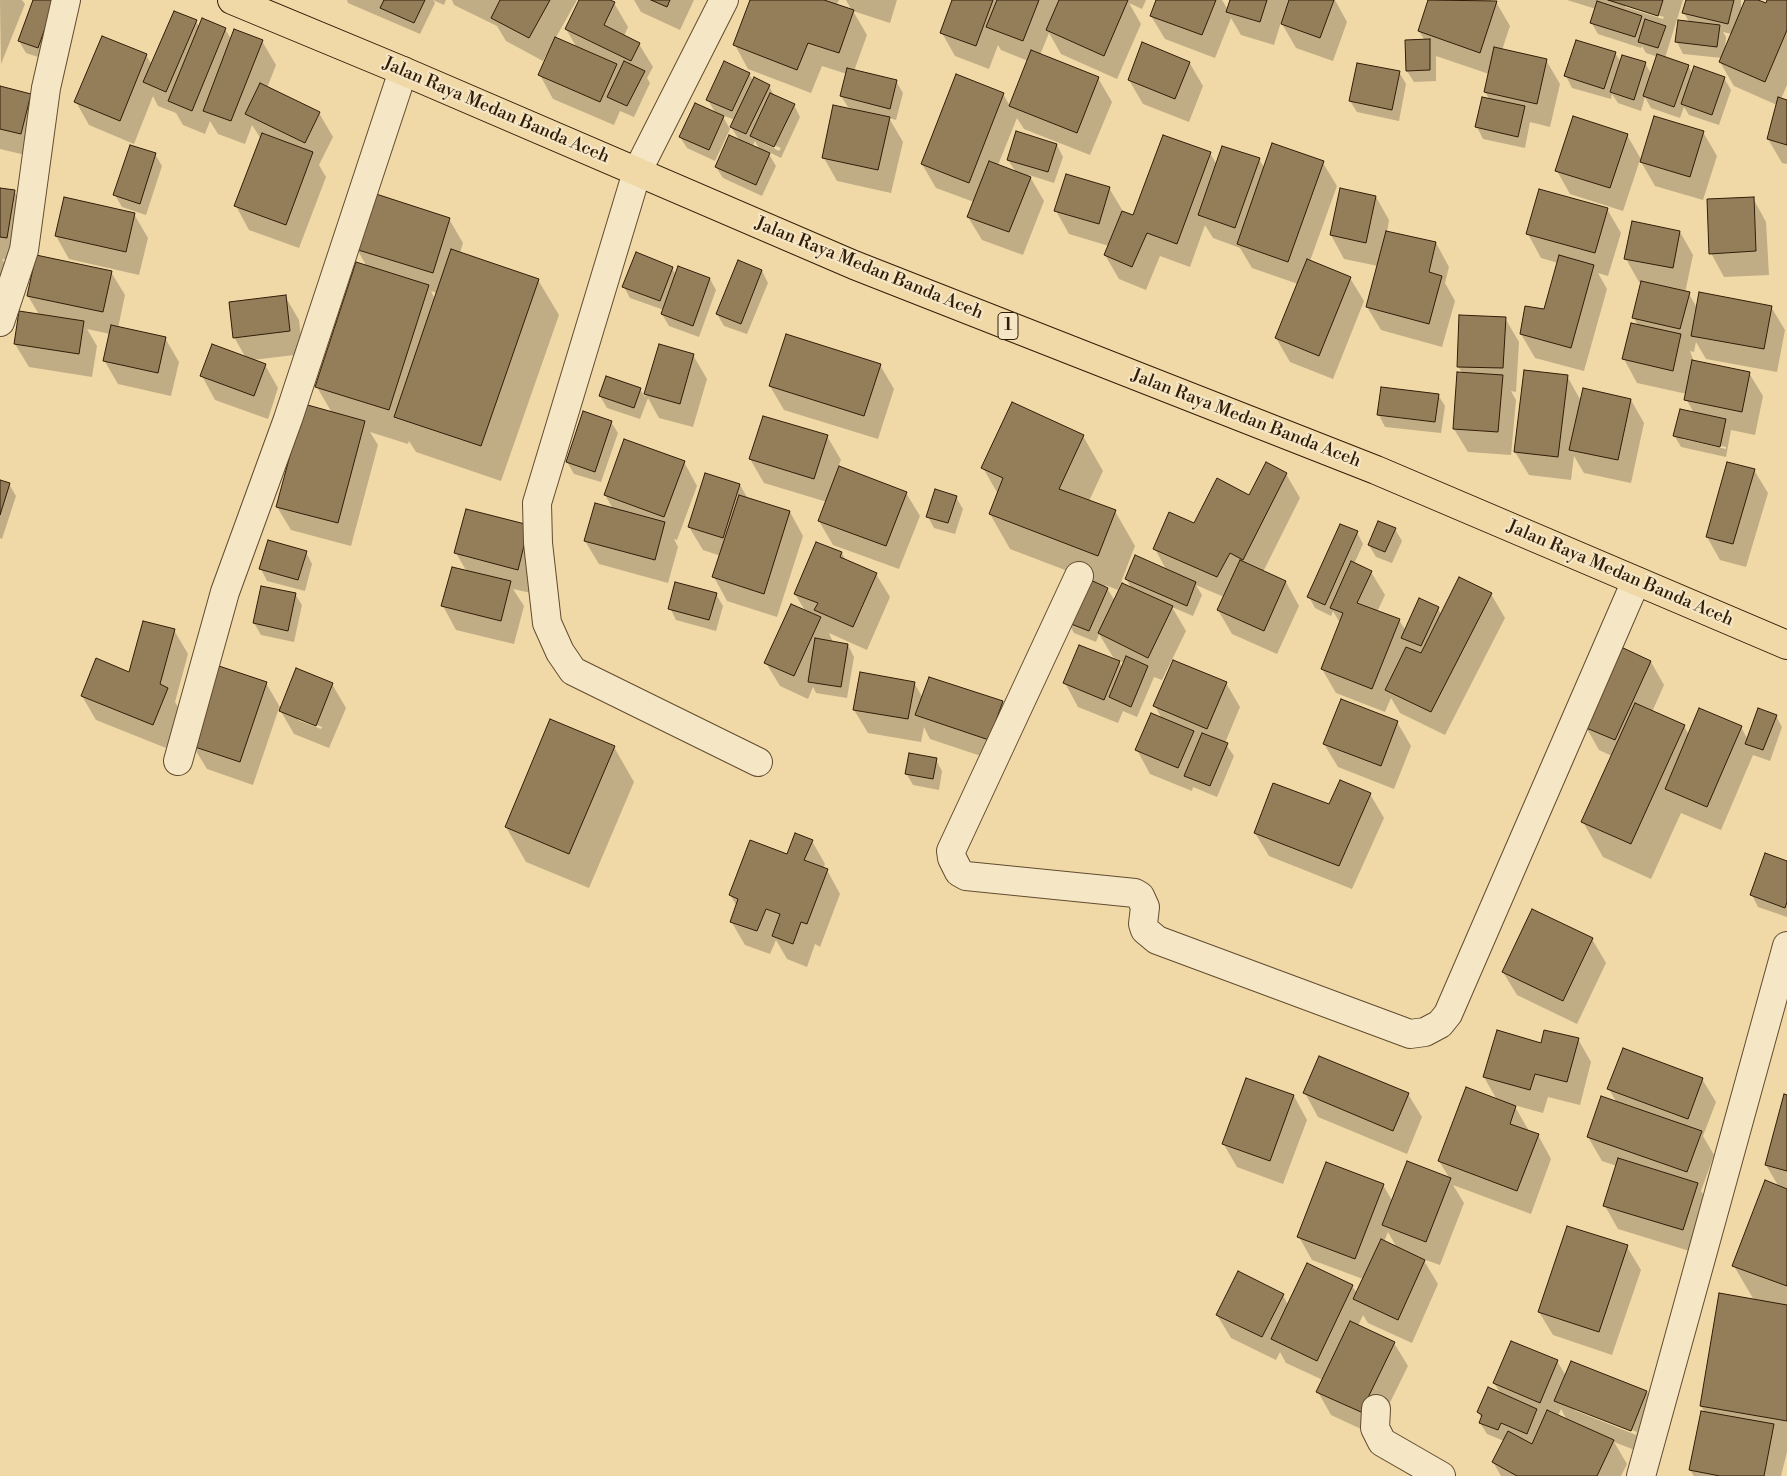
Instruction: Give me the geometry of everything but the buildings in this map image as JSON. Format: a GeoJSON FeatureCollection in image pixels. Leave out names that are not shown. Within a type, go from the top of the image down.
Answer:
{"type":"FeatureCollection","features":[{"type":"Feature","properties":{"kind":"highway","name":"Jalan Raya Medan Banda Aceh"},"geometry":{"type":"LineString","coordinates":[[232,0],[403,70],[854,265],[1376,470],[1787,645]]}},
{"type":"Feature","properties":{"kind":"street"},"geometry":{"type":"LineString","coordinates":[[0,322],[24,250],[46,88],[66,0]]}},
{"type":"Feature","properties":{"kind":"street"},"geometry":{"type":"LineString","coordinates":[[724,0],[637,172],[537,503],[538,543],[547,623],[560,652],[573,671],[758,762]]}},
{"type":"Feature","properties":{"kind":"street"},"geometry":{"type":"LineString","coordinates":[[178,761],[225,592],[288,419],[403,70]]}},
{"type":"Feature","properties":{"kind":"street"},"geometry":{"type":"LineString","coordinates":[[1079,576],[951,852],[959,872],[966,876],[1135,893],[1140,896],[1145,907],[1143,924],[1145,930],[1157,940],[1410,1034],[1425,1032],[1440,1024],[1448,1014],[1636,581]]}},
{"type":"Feature","properties":{"kind":"street"},"geometry":{"type":"LineString","coordinates":[[1640,1476],[1787,946]]}},
{"type":"Feature","properties":{"kind":"street"},"geometry":{"type":"LineString","coordinates":[[1376,1409],[1375,1428],[1382,1442],[1441,1476]]}}]}
